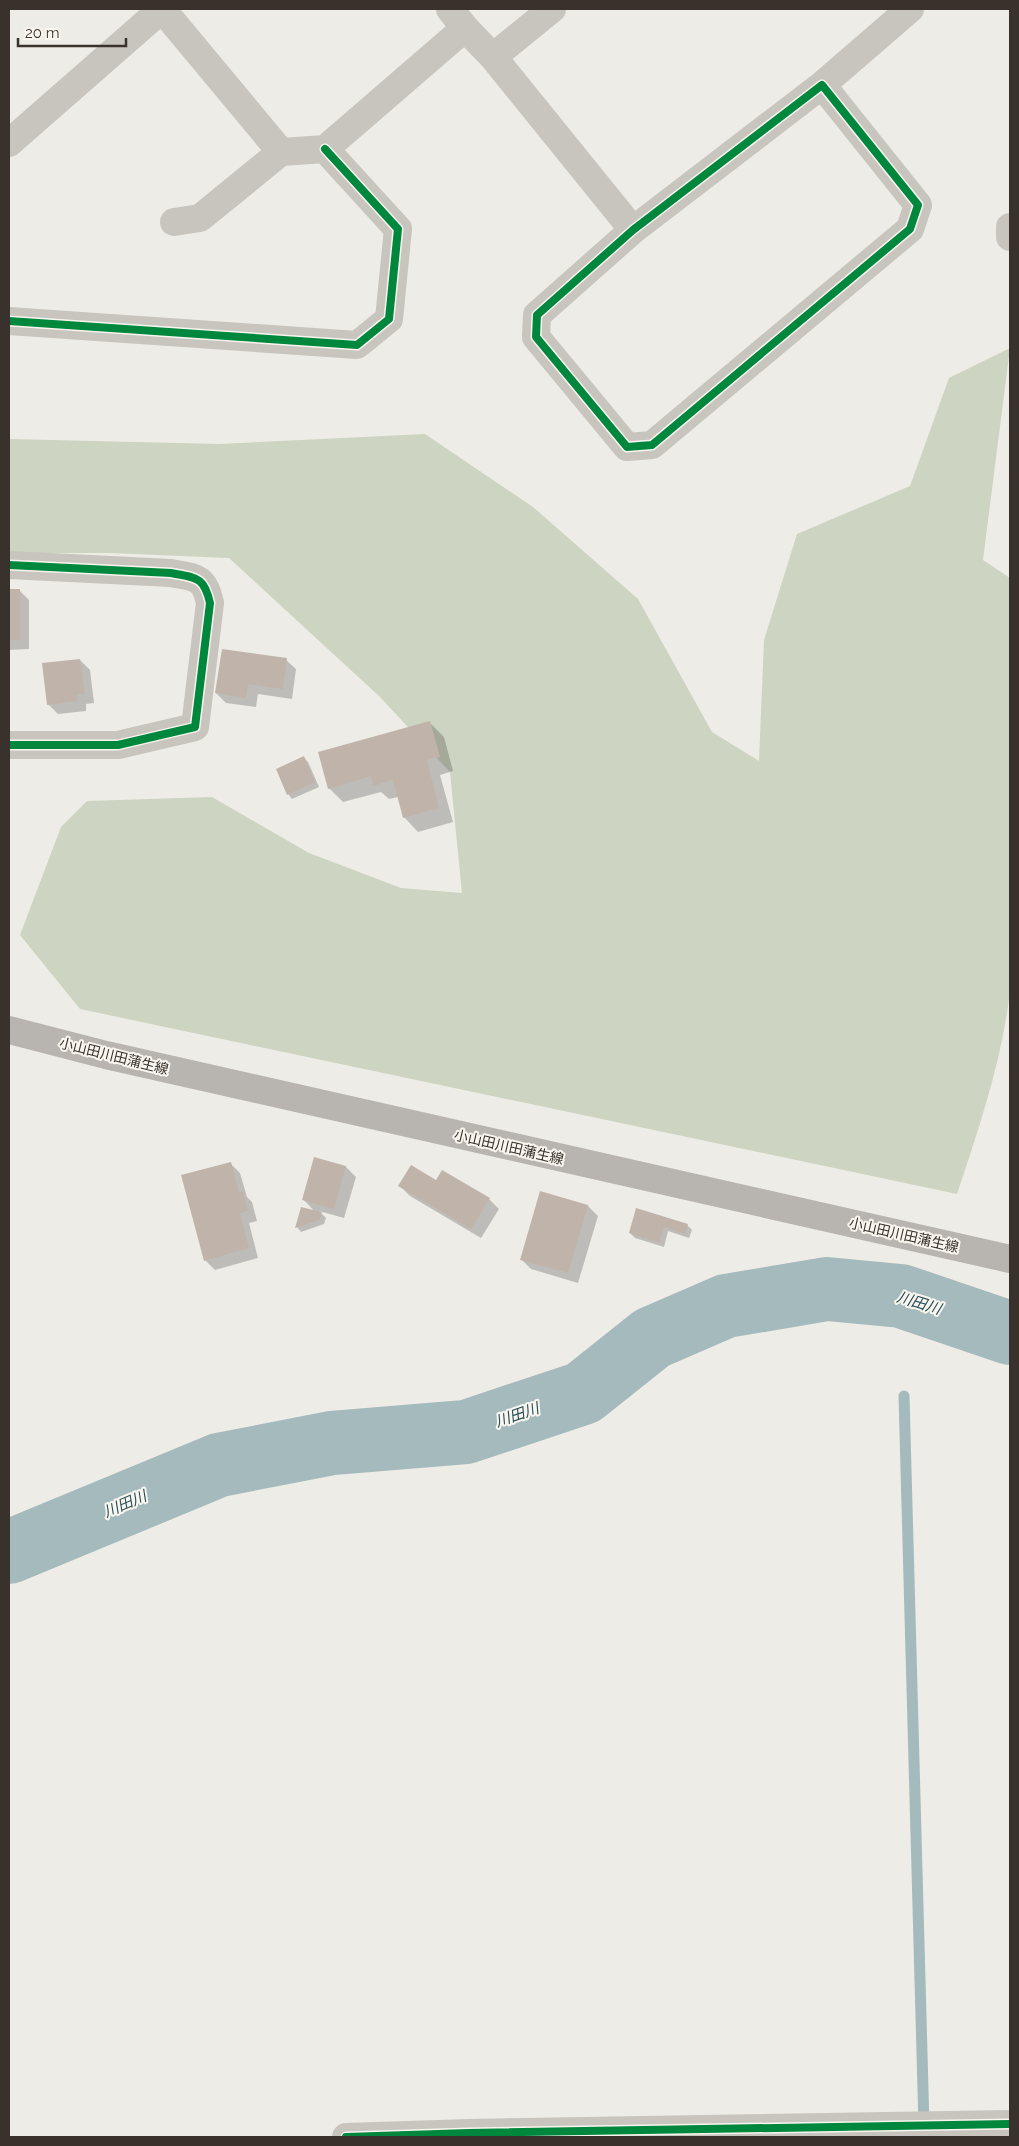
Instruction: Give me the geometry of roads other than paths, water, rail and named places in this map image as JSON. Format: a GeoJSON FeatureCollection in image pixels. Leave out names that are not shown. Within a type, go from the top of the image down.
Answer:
{"type":"FeatureCollection","features":[{"type":"Feature","properties":{"kind":"main road","name":"小山田川田蒲生線"},"geometry":{"type":"LineString","coordinates":[[9,1030],[106,1056],[1010,1259]]}},
{"type":"Feature","properties":{"kind":"street"},"geometry":{"type":"LineString","coordinates":[[9,143],[162,9],[280,152]]}},
{"type":"Feature","properties":{"kind":"street"},"geometry":{"type":"LineString","coordinates":[[493,57],[552,9]]}},
{"type":"Feature","properties":{"kind":"street"},"geometry":{"type":"LineString","coordinates":[[822,85],[918,205],[910,230],[652,445],[627,447],[536,337],[537,315],[632,230],[822,85],[910,9]]}},
{"type":"Feature","properties":{"kind":"street"},"geometry":{"type":"LineString","coordinates":[[174,222],[200,218],[280,152],[325,149],[458,19],[493,57],[632,230]]}},
{"type":"Feature","properties":{"kind":"street"},"geometry":{"type":"LineString","coordinates":[[9,320],[357,344],[390,319],[398,229],[325,149]]}},
{"type":"Feature","properties":{"kind":"street"},"geometry":{"type":"LineString","coordinates":[[1010,227],[1010,237]]}},
{"type":"Feature","properties":{"kind":"street"},"geometry":{"type":"LineString","coordinates":[[9,564],[171,573],[195,578],[206,587],[210,603],[195,727],[118,745],[9,745]]}},
{"type":"Feature","properties":{"kind":"street"},"geometry":{"type":"LineString","coordinates":[[346,2137],[1010,2124]]}},
{"type":"Feature","properties":{"kind":"waterway","name":"川田川"},"geometry":{"type":"LineString","coordinates":[[9,1552],[219,1465],[332,1443],[466,1432],[583,1393],[652,1338],[726,1306],[827,1289],[901,1296],[1010,1333]]}},
{"type":"Feature","properties":{"kind":"waterway"},"geometry":{"type":"LineString","coordinates":[[904,1396],[924,2126]]}}]}
